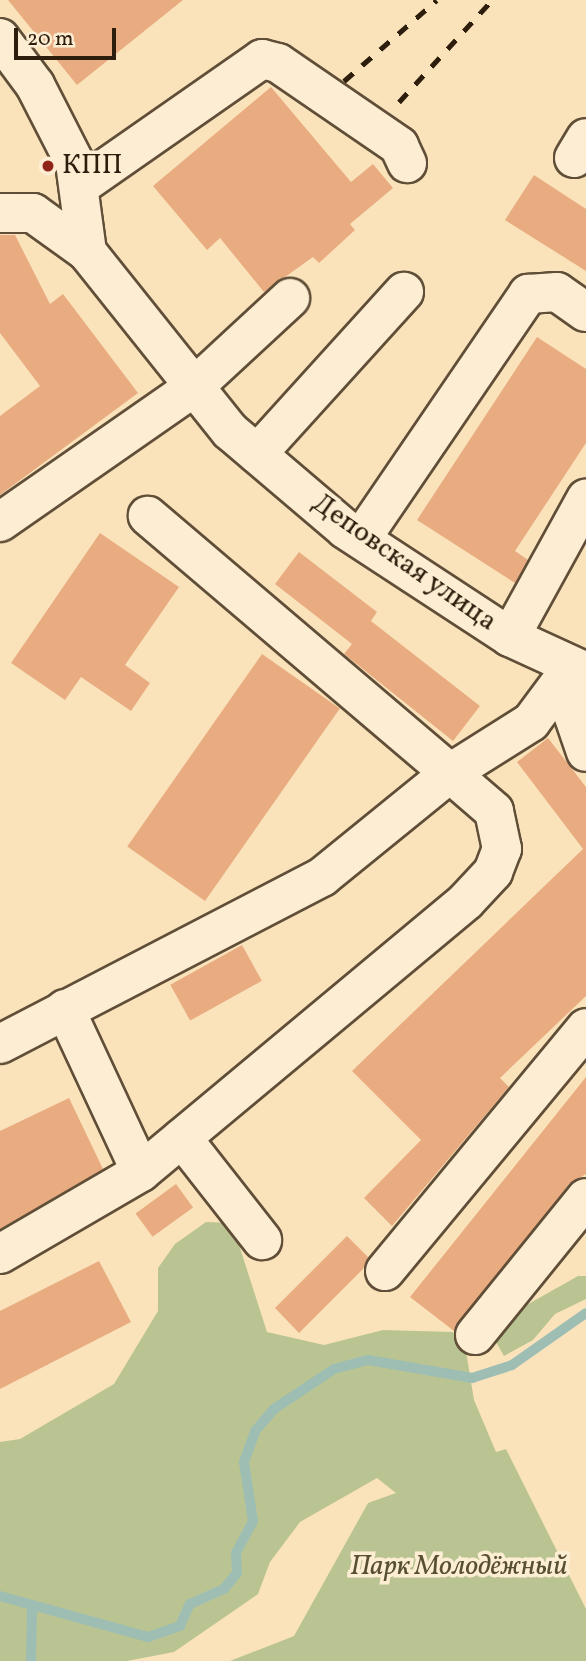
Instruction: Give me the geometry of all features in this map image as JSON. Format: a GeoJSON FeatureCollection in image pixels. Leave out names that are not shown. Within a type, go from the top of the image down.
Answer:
{"type":"FeatureCollection","features":[{"type":"Feature","properties":{"kind":"street"},"geometry":{"type":"LineString","coordinates":[[0,38],[56,121],[80,186],[88,251]]}},
{"type":"Feature","properties":{"kind":"street"},"geometry":{"type":"LineString","coordinates":[[80,186],[262,59],[399,146],[407,163]]}},
{"type":"Feature","properties":{"kind":"street","name":"Деповская улица"},"geometry":{"type":"LineString","coordinates":[[0,213],[33,213],[88,251],[194,387],[257,454],[361,539],[510,637],[581,673]]}},
{"type":"Feature","properties":{"kind":"street"},"geometry":{"type":"LineString","coordinates":[[257,454],[404,292]]}},
{"type":"Feature","properties":{"kind":"street"},"geometry":{"type":"LineString","coordinates":[[361,539],[528,294],[557,292],[586,312]]}},
{"type":"Feature","properties":{"kind":"street"},"geometry":{"type":"LineString","coordinates":[[0,522],[194,387],[290,298]]}},
{"type":"Feature","properties":{"kind":"street"},"geometry":{"type":"LineString","coordinates":[[510,637],[586,499]]}},
{"type":"Feature","properties":{"kind":"street"},"geometry":{"type":"LineString","coordinates":[[0,1254],[141,1172],[182,1139],[493,872],[502,849],[494,811],[148,516]]}},
{"type":"Feature","properties":{"kind":"street"},"geometry":{"type":"LineString","coordinates":[[0,1044],[322,877],[450,773],[531,722],[581,673]]}},
{"type":"Feature","properties":{"kind":"street"},"geometry":{"type":"LineString","coordinates":[[581,673],[573,714],[586,752]]}},
{"type":"Feature","properties":{"kind":"street"},"geometry":{"type":"LineString","coordinates":[[65,1009],[141,1172]]}},
{"type":"Feature","properties":{"kind":"street"},"geometry":{"type":"LineString","coordinates":[[385,1271],[586,1028]]}},
{"type":"Feature","properties":{"kind":"street"},"geometry":{"type":"LineString","coordinates":[[182,1139],[261,1240]]}},
{"type":"Feature","properties":{"kind":"street"},"geometry":{"type":"LineString","coordinates":[[475,1335],[586,1198]]}},
{"type":"Feature","properties":{"kind":"green space","name":"Парк Молодёжный"},"geometry":{"type":"Polygon","coordinates":[[[206,1222],[232,1223],[267,1332],[324,1345],[383,1330],[453,1332],[466,1351],[474,1400],[496,1452],[506,1449],[586,1609],[586,1661],[230,1661],[294,1636],[368,1503],[396,1493],[377,1478],[300,1522],[270,1562],[258,1594],[174,1652],[127,1661],[0,1661],[0,1442],[20,1439],[114,1384],[158,1311],[158,1268],[175,1244],[206,1222]]]}},
{"type":"Feature","properties":{"kind":"green space"},"geometry":{"type":"Polygon","coordinates":[[[578,1276],[586,1276],[586,1299],[555,1314],[533,1340],[504,1356],[496,1342],[498,1321],[578,1276]]]}},
{"type":"Feature","properties":{"kind":"building"},"geometry":{"type":"Polygon","coordinates":[[[8,0],[183,0],[77,85],[8,0]]]}},
{"type":"Feature","properties":{"kind":"building"},"geometry":{"type":"Polygon","coordinates":[[[271,87],[351,182],[373,164],[393,188],[350,224],[355,230],[319,263],[313,257],[264,292],[220,238],[207,250],[153,186],[271,87]]]}},
{"type":"Feature","properties":{"kind":"building"},"geometry":{"type":"Polygon","coordinates":[[[534,175],[586,209],[586,271],[505,220],[534,175]]]}},
{"type":"Feature","properties":{"kind":"building"},"geometry":{"type":"Polygon","coordinates":[[[0,235],[15,235],[50,304],[63,294],[138,393],[0,495],[0,416],[40,386],[0,333],[0,235]]]}},
{"type":"Feature","properties":{"kind":"building"},"geometry":{"type":"Polygon","coordinates":[[[537,337],[586,369],[586,443],[515,551],[528,560],[515,583],[417,520],[537,337]]]}},
{"type":"Feature","properties":{"kind":"building"},"geometry":{"type":"Polygon","coordinates":[[[100,533],[179,587],[125,665],[150,683],[131,711],[81,677],[65,700],[11,663],[100,533]]]}},
{"type":"Feature","properties":{"kind":"building"},"geometry":{"type":"Polygon","coordinates":[[[299,552],[377,612],[371,621],[480,706],[453,741],[344,654],[352,644],[275,584],[299,552]]]}},
{"type":"Feature","properties":{"kind":"building"},"geometry":{"type":"Polygon","coordinates":[[[262,654],[340,708],[205,901],[127,847],[262,654]]]}},
{"type":"Feature","properties":{"kind":"building"},"geometry":{"type":"Polygon","coordinates":[[[548,738],[586,787],[586,996],[500,1078],[509,1087],[392,1226],[364,1198],[421,1140],[352,1071],[583,849],[517,762],[548,738]]]}},
{"type":"Feature","properties":{"kind":"building"},"geometry":{"type":"Polygon","coordinates":[[[242,945],[262,981],[190,1021],[170,985],[242,945]]]}},
{"type":"Feature","properties":{"kind":"building"},"geometry":{"type":"Polygon","coordinates":[[[586,1077],[586,1174],[569,1184],[454,1331],[410,1297],[586,1077]]]}},
{"type":"Feature","properties":{"kind":"building"},"geometry":{"type":"Polygon","coordinates":[[[69,1098],[103,1169],[0,1229],[0,1131],[69,1098]]]}},
{"type":"Feature","properties":{"kind":"building"},"geometry":{"type":"Polygon","coordinates":[[[176,1184],[193,1207],[153,1237],[136,1213],[176,1184]]]}},
{"type":"Feature","properties":{"kind":"building"},"geometry":{"type":"Polygon","coordinates":[[[347,1236],[368,1257],[363,1269],[299,1333],[275,1308],[347,1236]]]}},
{"type":"Feature","properties":{"kind":"building"},"geometry":{"type":"Polygon","coordinates":[[[99,1261],[131,1322],[0,1389],[0,1311],[99,1261]]]}},
{"type":"Feature","properties":{"kind":"waterway"},"geometry":{"type":"LineString","coordinates":[[0,1596],[148,1637],[180,1626],[190,1604],[224,1589],[237,1573],[236,1553],[253,1521],[244,1462],[255,1431],[274,1409],[334,1369],[368,1360],[472,1378],[512,1365],[586,1313]]}},
{"type":"Feature","properties":{"kind":"waterway"},"geometry":{"type":"LineString","coordinates":[[31,1661],[32,1608]]}},
{"type":"Feature","properties":{"kind":"railway"},"geometry":{"type":"LineString","coordinates":[[344,81],[437,0]]}},
{"type":"Feature","properties":{"kind":"railway"},"geometry":{"type":"LineString","coordinates":[[399,102],[492,0]]}},
{"type":"Feature","properties":{"kind":"place","name":"КПП"},"geometry":{"type":"Point","coordinates":[48,166]}}]}
